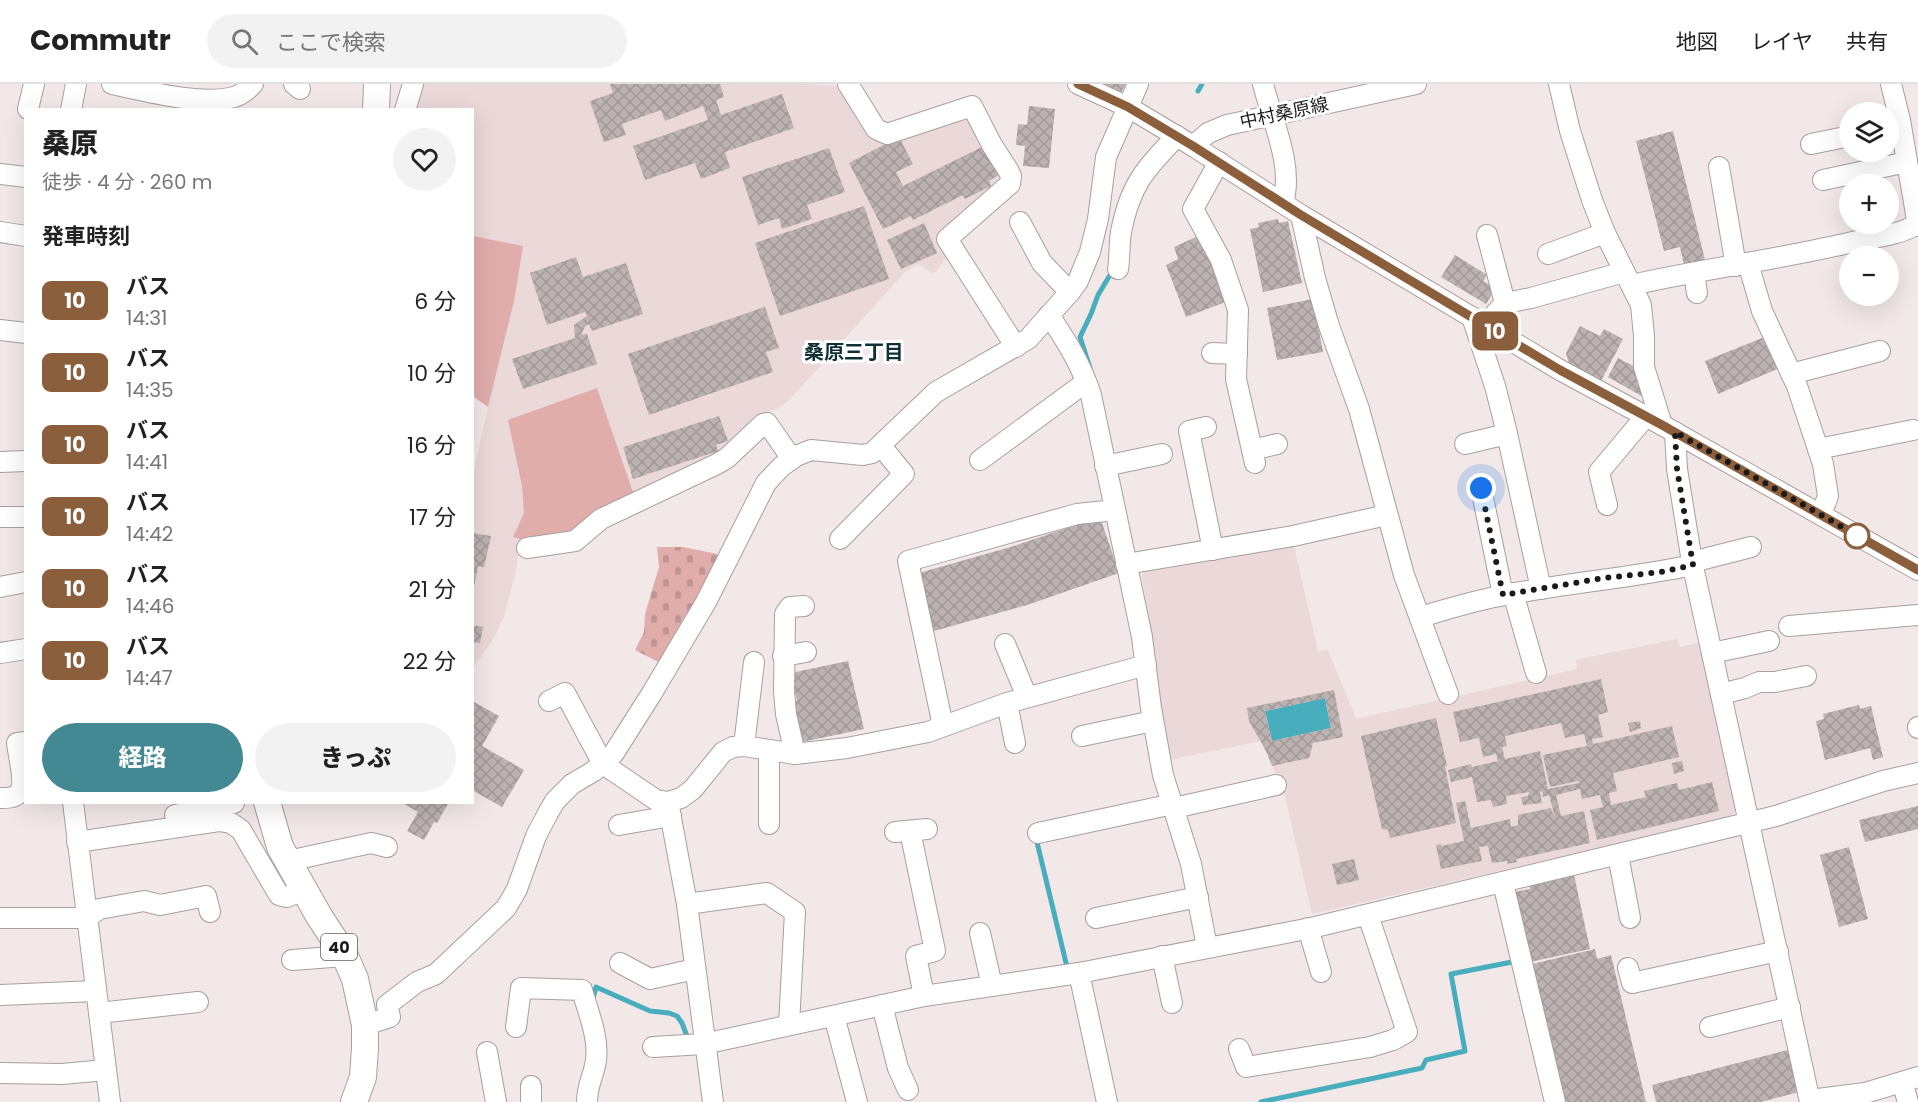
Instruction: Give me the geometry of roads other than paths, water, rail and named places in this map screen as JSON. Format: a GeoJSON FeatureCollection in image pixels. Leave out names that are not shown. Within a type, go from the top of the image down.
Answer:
{"type":"FeatureCollection","features":[{"type":"Feature","properties":{"kind":"main road"},"geometry":{"type":"LineString","coordinates":[[376,108],[377,84]]}},
{"type":"Feature","properties":{"kind":"main road","name":"40"},"geometry":{"type":"LineString","coordinates":[[268,804],[280,847],[318,916],[345,956],[355,979],[365,1025],[363,1077],[354,1102]]}},
{"type":"Feature","properties":{"kind":"street"},"geometry":{"type":"LineString","coordinates":[[28,108],[34,84]]}},
{"type":"Feature","properties":{"kind":"street"},"geometry":{"type":"LineString","coordinates":[[71,108],[76,84]]}},
{"type":"Feature","properties":{"kind":"street"},"geometry":{"type":"LineString","coordinates":[[112,84],[184,97],[215,91],[231,98],[242,94],[253,84]]}},
{"type":"Feature","properties":{"kind":"street"},"geometry":{"type":"LineString","coordinates":[[406,108],[413,84]]}},
{"type":"Feature","properties":{"kind":"street"},"geometry":{"type":"LineString","coordinates":[[848,84],[876,129],[887,134],[972,106],[1011,176],[1010,184],[947,239],[1016,347]]}},
{"type":"Feature","properties":{"kind":"street"},"geometry":{"type":"LineString","coordinates":[[1078,84],[1128,107],[1301,215],[1560,370],[1661,424],[1918,570]]}},
{"type":"Feature","properties":{"kind":"street"},"geometry":{"type":"LineString","coordinates":[[365,1025],[390,1017],[387,1005],[417,982],[436,974],[506,908],[517,889],[536,836],[555,801],[572,784],[603,764],[614,753],[706,602],[766,483],[781,467],[811,450],[863,455],[873,453],[936,392],[1028,339],[1070,292],[1090,252],[1098,219],[1106,157],[1138,84]]}},
{"type":"Feature","properties":{"kind":"street"},"geometry":{"type":"LineString","coordinates":[[1263,84],[1284,162],[1286,192],[1283,203]]}},
{"type":"Feature","properties":{"kind":"street","name":"中村桑原線"},"geometry":{"type":"LineString","coordinates":[[1118,269],[1121,234],[1136,184],[1153,161],[1185,141],[1227,125],[1416,84]]}},
{"type":"Feature","properties":{"kind":"street"},"geometry":{"type":"LineString","coordinates":[[1560,84],[1576,150],[1605,233],[1641,305],[1644,367],[1677,469],[1692,563],[1810,1101],[1865,1093],[1910,1079],[1908,1102]]}},
{"type":"Feature","properties":{"kind":"street"},"geometry":{"type":"LineString","coordinates":[[1891,84],[1893,102]]}},
{"type":"Feature","properties":{"kind":"street"},"geometry":{"type":"LineString","coordinates":[[1811,144],[1839,138]]}},
{"type":"Feature","properties":{"kind":"street"},"geometry":{"type":"LineString","coordinates":[[1479,321],[1505,303],[1628,279],[1678,275],[1742,265],[1905,230],[1918,224],[1907,162],[1899,139]]}},
{"type":"Feature","properties":{"kind":"street"},"geometry":{"type":"LineString","coordinates":[[1219,162],[1193,209],[1221,260],[1238,310],[1236,379],[1253,456],[1277,444]]}},
{"type":"Feature","properties":{"kind":"street"},"geometry":{"type":"LineString","coordinates":[[1823,180],[1907,162]]}},
{"type":"Feature","properties":{"kind":"street"},"geometry":{"type":"LineString","coordinates":[[1719,167],[1742,265],[1791,374],[1823,464],[1828,496],[1821,515]]}},
{"type":"Feature","properties":{"kind":"street"},"geometry":{"type":"LineString","coordinates":[[0,174],[24,177]]}},
{"type":"Feature","properties":{"kind":"street"},"geometry":{"type":"LineString","coordinates":[[1301,215],[1315,279],[1329,326],[1359,409],[1404,575],[1448,694]]}},
{"type":"Feature","properties":{"kind":"street"},"geometry":{"type":"LineString","coordinates":[[1020,222],[1042,263],[1070,292]]}},
{"type":"Feature","properties":{"kind":"street"},"geometry":{"type":"LineString","coordinates":[[0,232],[24,236]]}},
{"type":"Feature","properties":{"kind":"street"},"geometry":{"type":"LineString","coordinates":[[1548,254],[1605,233]]}},
{"type":"Feature","properties":{"kind":"street"},"geometry":{"type":"LineString","coordinates":[[1487,235],[1505,303]]}},
{"type":"Feature","properties":{"kind":"street"},"geometry":{"type":"LineString","coordinates":[[1694,273],[1697,293]]}},
{"type":"Feature","properties":{"kind":"street"},"geometry":{"type":"LineString","coordinates":[[1049,315],[1075,354],[1086,382],[1142,637],[1163,775],[1191,864],[1208,947]]}},
{"type":"Feature","properties":{"kind":"street"},"geometry":{"type":"LineString","coordinates":[[1479,321],[1507,434],[1541,589]]}},
{"type":"Feature","properties":{"kind":"street"},"geometry":{"type":"LineString","coordinates":[[0,330],[24,333]]}},
{"type":"Feature","properties":{"kind":"street"},"geometry":{"type":"LineString","coordinates":[[1791,374],[1844,370],[1880,351]]}},
{"type":"Feature","properties":{"kind":"street"},"geometry":{"type":"LineString","coordinates":[[1212,353],[1237,354]]}},
{"type":"Feature","properties":{"kind":"street"},"geometry":{"type":"LineString","coordinates":[[980,460],[1086,382]]}},
{"type":"Feature","properties":{"kind":"street"},"geometry":{"type":"LineString","coordinates":[[527,548],[575,541],[602,519],[727,458],[763,424],[767,423],[792,459]]}},
{"type":"Feature","properties":{"kind":"street"},"geometry":{"type":"LineString","coordinates":[[1607,505],[1599,472],[1661,424]]}},
{"type":"Feature","properties":{"kind":"street"},"geometry":{"type":"LineString","coordinates":[[1206,427],[1189,430],[1213,550]]}},
{"type":"Feature","properties":{"kind":"street"},"geometry":{"type":"LineString","coordinates":[[1818,448],[1913,430]]}},
{"type":"Feature","properties":{"kind":"street"},"geometry":{"type":"LineString","coordinates":[[1465,444],[1507,434]]}},
{"type":"Feature","properties":{"kind":"street"},"geometry":{"type":"LineString","coordinates":[[840,539],[904,474],[881,446]]}},
{"type":"Feature","properties":{"kind":"street"},"geometry":{"type":"LineString","coordinates":[[1106,466],[1162,454]]}},
{"type":"Feature","properties":{"kind":"street"},"geometry":{"type":"LineString","coordinates":[[0,462],[24,461]]}},
{"type":"Feature","properties":{"kind":"street"},"geometry":{"type":"LineString","coordinates":[[1481,488],[1508,594],[1536,673]]}},
{"type":"Feature","properties":{"kind":"street"},"geometry":{"type":"LineString","coordinates":[[943,726],[908,561],[1077,514],[1115,510]]}},
{"type":"Feature","properties":{"kind":"street"},"geometry":{"type":"LineString","coordinates":[[1126,564],[1293,536],[1387,515]]}},
{"type":"Feature","properties":{"kind":"street"},"geometry":{"type":"LineString","coordinates":[[0,517],[24,518]]}},
{"type":"Feature","properties":{"kind":"street"},"geometry":{"type":"LineString","coordinates":[[1420,617],[1508,594],[1604,578],[1661,572],[1751,547]]}},
{"type":"Feature","properties":{"kind":"street"},"geometry":{"type":"LineString","coordinates":[[0,587],[24,582]]}},
{"type":"Feature","properties":{"kind":"street"},"geometry":{"type":"LineString","coordinates":[[795,753],[786,714],[783,656],[784,614],[790,607],[804,606]]}},
{"type":"Feature","properties":{"kind":"street"},"geometry":{"type":"LineString","coordinates":[[1789,626],[1918,615]]}},
{"type":"Feature","properties":{"kind":"street"},"geometry":{"type":"LineString","coordinates":[[1712,653],[1769,641]]}},
{"type":"Feature","properties":{"kind":"street"},"geometry":{"type":"LineString","coordinates":[[1005,644],[1027,697]]}},
{"type":"Feature","properties":{"kind":"street"},"geometry":{"type":"LineString","coordinates":[[0,653],[24,648]]}},
{"type":"Feature","properties":{"kind":"street"},"geometry":{"type":"LineString","coordinates":[[783,656],[806,652]]}},
{"type":"Feature","properties":{"kind":"street"},"geometry":{"type":"LineString","coordinates":[[744,746],[754,662]]}},
{"type":"Feature","properties":{"kind":"street"},"geometry":{"type":"LineString","coordinates":[[619,825],[670,809],[693,789],[723,752],[733,747],[744,746],[795,753],[847,748],[927,732],[1007,703],[1146,664]]}},
{"type":"Feature","properties":{"kind":"street"},"geometry":{"type":"LineString","coordinates":[[1721,694],[1759,682],[1775,682],[1806,676]]}},
{"type":"Feature","properties":{"kind":"street"},"geometry":{"type":"LineString","coordinates":[[549,701],[565,693],[603,764],[670,809],[687,903],[713,1102]]}},
{"type":"Feature","properties":{"kind":"street"},"geometry":{"type":"LineString","coordinates":[[1007,703],[1015,743]]}},
{"type":"Feature","properties":{"kind":"street"},"geometry":{"type":"LineString","coordinates":[[1082,735],[1153,721]]}},
{"type":"Feature","properties":{"kind":"street"},"geometry":{"type":"LineString","coordinates":[[769,824],[770,750]]}},
{"type":"Feature","properties":{"kind":"street"},"geometry":{"type":"LineString","coordinates":[[0,798],[15,796],[21,792],[23,783],[15,751]]}},
{"type":"Feature","properties":{"kind":"street"},"geometry":{"type":"LineString","coordinates":[[653,1047],[704,1044],[924,996],[1079,973],[1308,928],[1776,816],[1883,781],[1918,773]]}},
{"type":"Feature","properties":{"kind":"street"},"geometry":{"type":"LineString","coordinates":[[1038,832],[1275,785]]}},
{"type":"Feature","properties":{"kind":"street"},"geometry":{"type":"LineString","coordinates":[[73,804],[110,1102]]}},
{"type":"Feature","properties":{"kind":"street"},"geometry":{"type":"LineString","coordinates":[[77,842],[170,815],[229,804]]}},
{"type":"Feature","properties":{"kind":"street"},"geometry":{"type":"LineString","coordinates":[[170,815],[231,823],[241,830],[279,895],[287,897],[303,890]]}},
{"type":"Feature","properties":{"kind":"street"},"geometry":{"type":"LineString","coordinates":[[911,831],[932,893],[935,951],[916,956],[924,996]]}},
{"type":"Feature","properties":{"kind":"street"},"geometry":{"type":"LineString","coordinates":[[288,861],[370,843],[387,848]]}},
{"type":"Feature","properties":{"kind":"street"},"geometry":{"type":"LineString","coordinates":[[1618,855],[1630,918]]}},
{"type":"Feature","properties":{"kind":"street"},"geometry":{"type":"LineString","coordinates":[[1503,883],[1555,1102]]}},
{"type":"Feature","properties":{"kind":"street"},"geometry":{"type":"LineString","coordinates":[[687,903],[767,893],[795,912],[789,1025]]}},
{"type":"Feature","properties":{"kind":"street"},"geometry":{"type":"LineString","coordinates":[[0,918],[87,918],[99,909],[144,901],[160,905],[206,896],[210,912]]}},
{"type":"Feature","properties":{"kind":"street"},"geometry":{"type":"LineString","coordinates":[[1096,918],[1198,897]]}},
{"type":"Feature","properties":{"kind":"street"},"geometry":{"type":"LineString","coordinates":[[1239,1049],[1246,1067],[1370,1047],[1393,1040],[1407,1032],[1368,915]]}},
{"type":"Feature","properties":{"kind":"street"},"geometry":{"type":"LineString","coordinates":[[1308,928],[1321,972]]}},
{"type":"Feature","properties":{"kind":"street"},"geometry":{"type":"LineString","coordinates":[[980,933],[992,986]]}},
{"type":"Feature","properties":{"kind":"street"},"geometry":{"type":"LineString","coordinates":[[1628,968],[1632,983],[1778,951]]}},
{"type":"Feature","properties":{"kind":"street"},"geometry":{"type":"LineString","coordinates":[[292,960],[345,956]]}},
{"type":"Feature","properties":{"kind":"street"},"geometry":{"type":"LineString","coordinates":[[1162,956],[1172,1003]]}},
{"type":"Feature","properties":{"kind":"street"},"geometry":{"type":"LineString","coordinates":[[620,963],[650,979],[695,969]]}},
{"type":"Feature","properties":{"kind":"street"},"geometry":{"type":"LineString","coordinates":[[1079,973],[1107,1102]]}},
{"type":"Feature","properties":{"kind":"street"},"geometry":{"type":"LineString","coordinates":[[516,1027],[521,988],[582,990],[597,1045],[596,1062],[587,1087],[587,1102]]}},
{"type":"Feature","properties":{"kind":"street"},"geometry":{"type":"LineString","coordinates":[[0,995],[96,992]]}},
{"type":"Feature","properties":{"kind":"street"},"geometry":{"type":"LineString","coordinates":[[99,1013],[198,1002]]}},
{"type":"Feature","properties":{"kind":"street"},"geometry":{"type":"LineString","coordinates":[[882,1005],[898,1068],[908,1090]]}},
{"type":"Feature","properties":{"kind":"street"},"geometry":{"type":"LineString","coordinates":[[1710,1027],[1790,1007]]}},
{"type":"Feature","properties":{"kind":"street"},"geometry":{"type":"LineString","coordinates":[[834,1016],[857,1102]]}},
{"type":"Feature","properties":{"kind":"street"},"geometry":{"type":"LineString","coordinates":[[487,1052],[496,1102]]}},
{"type":"Feature","properties":{"kind":"street"},"geometry":{"type":"LineString","coordinates":[[0,1073],[62,1074],[106,1070]]}},
{"type":"Feature","properties":{"kind":"water"},"geometry":{"type":"Polygon","coordinates":[[[1325,698],[1331,728],[1272,741],[1265,711],[1325,698]]]}},
{"type":"Feature","properties":{"kind":"waterway"},"geometry":{"type":"LineString","coordinates":[[1198,91],[1202,84]]}},
{"type":"Feature","properties":{"kind":"waterway"},"geometry":{"type":"LineString","coordinates":[[1090,368],[1080,337],[1098,295],[1113,270]]}},
{"type":"Feature","properties":{"kind":"waterway"},"geometry":{"type":"LineString","coordinates":[[1036,838],[1067,967]]}},
{"type":"Feature","properties":{"kind":"waterway"},"geometry":{"type":"LineString","coordinates":[[1261,1102],[1422,1068],[1426,1060],[1465,1051],[1451,974],[1517,961]]}},
{"type":"Feature","properties":{"kind":"waterway"},"geometry":{"type":"LineString","coordinates":[[592,1002],[596,987],[650,1011],[677,1016],[688,1039]]}},
{"type":"Feature","properties":{"kind":"district","name":"桑原三丁目"},"geometry":{"type":"Point","coordinates":[854,352]}}]}
